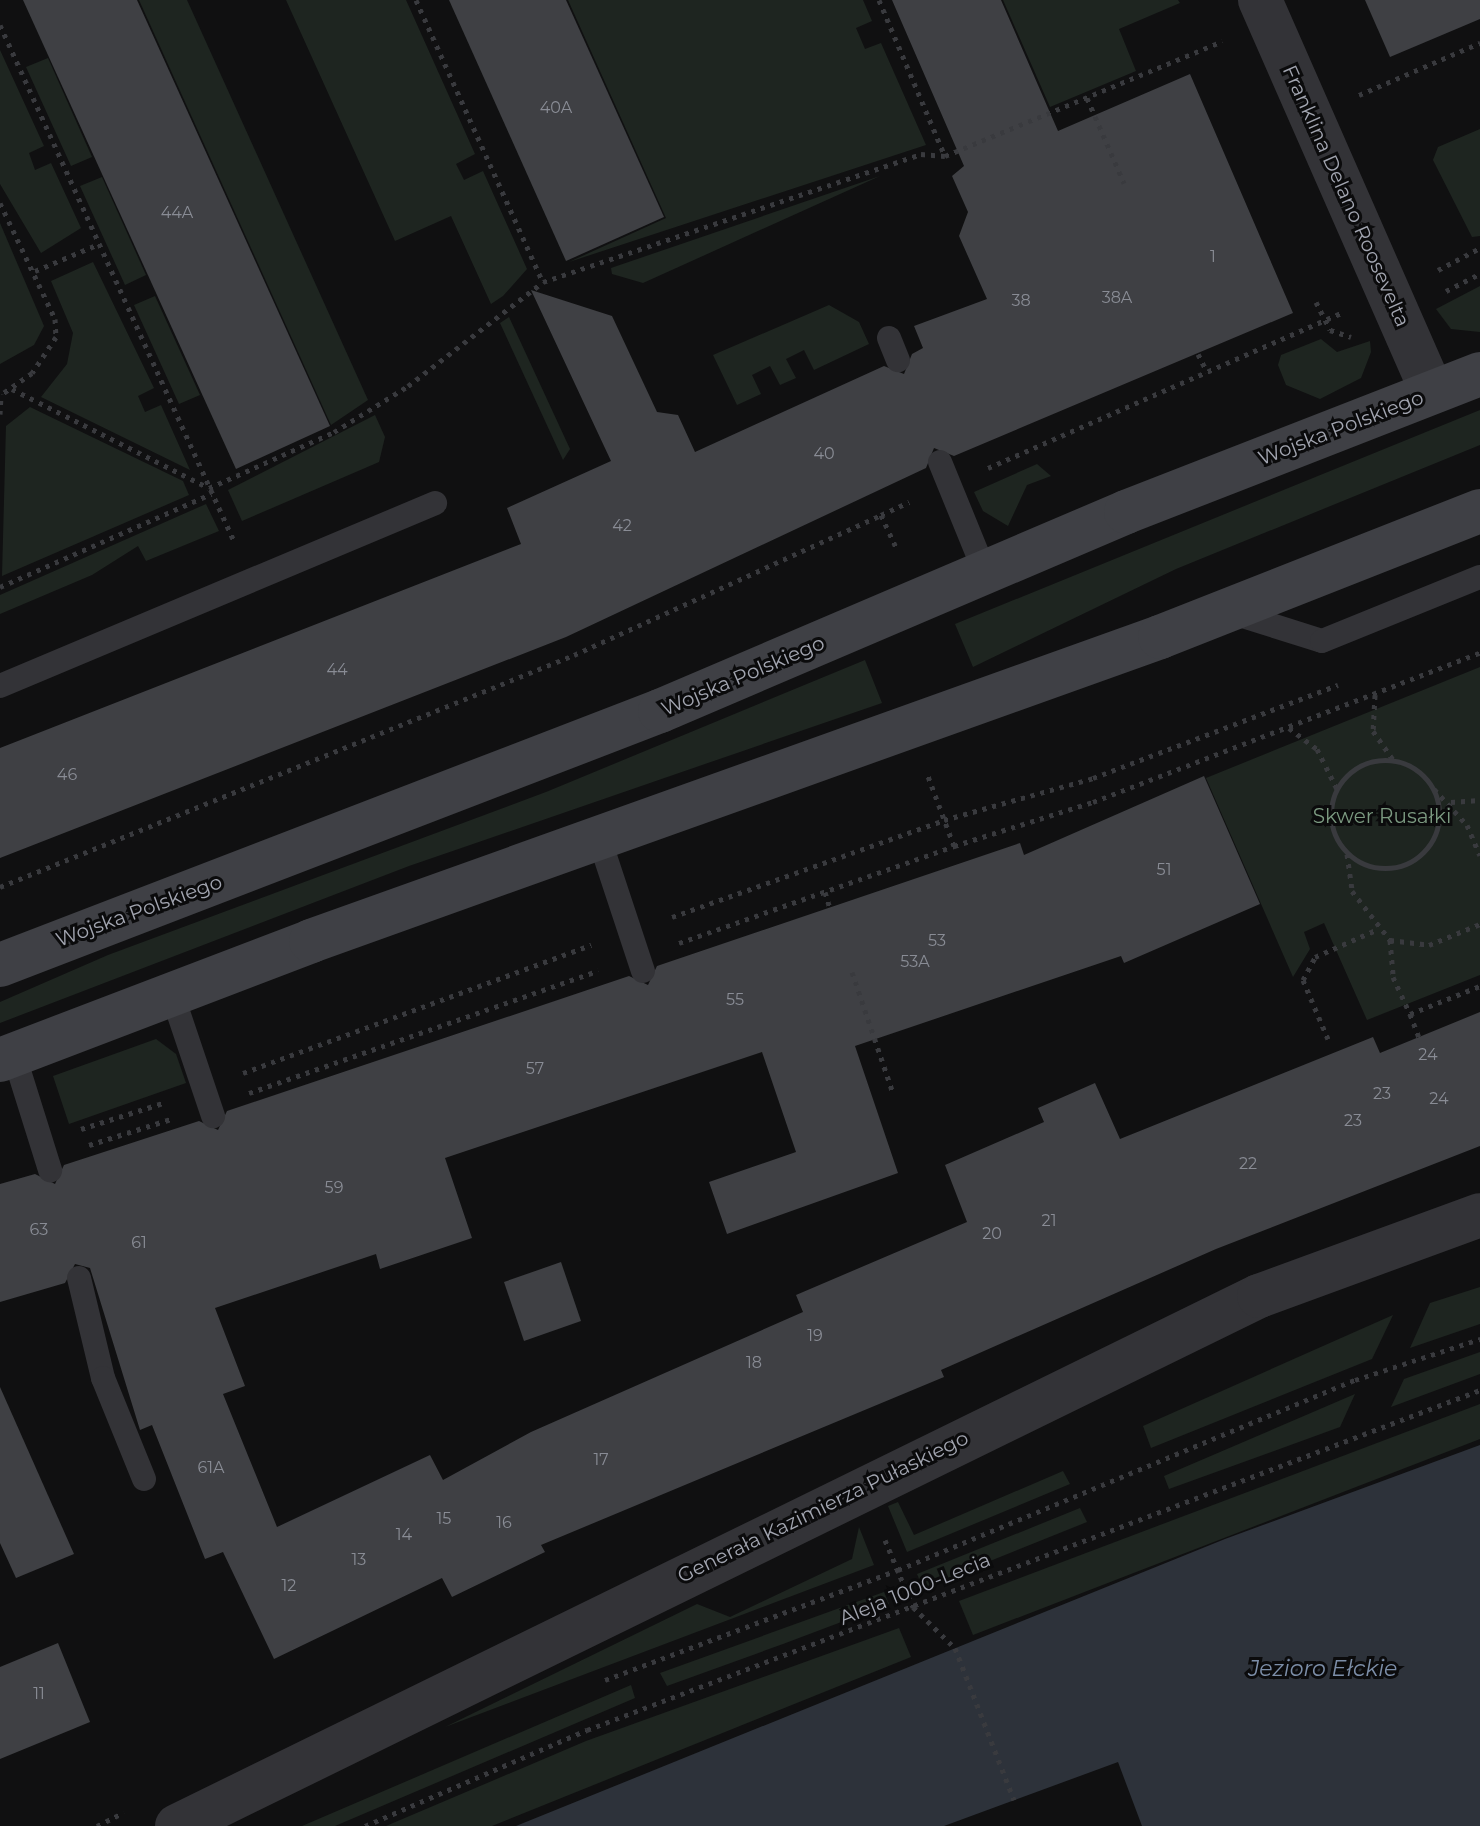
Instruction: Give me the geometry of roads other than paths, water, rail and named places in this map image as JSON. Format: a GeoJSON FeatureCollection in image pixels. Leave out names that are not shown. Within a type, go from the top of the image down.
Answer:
{"type":"FeatureCollection","features":[{"type":"Feature","properties":{"kind":"street","name":"Franklina Delano Roosevelta"},"geometry":{"type":"LineString","coordinates":[[1260,0],[1432,392]]}},
{"type":"Feature","properties":{"kind":"street","name":"Wojska Polskiego"},"geometry":{"type":"LineString","coordinates":[[0,965],[660,711],[985,572],[1480,374]]}},
{"type":"Feature","properties":{"kind":"street"},"geometry":{"type":"LineString","coordinates":[[7,1058],[172,994],[1227,612],[1480,511]]}},
{"type":"Feature","properties":{"kind":"street","name":"Generała Kazimierza Pułaskiego"},"geometry":{"type":"LineString","coordinates":[[177,1826],[1259,1296],[1480,1215]]}},
{"type":"Feature","properties":{"kind":"lane"},"geometry":{"type":"LineString","coordinates":[[945,473],[985,572]]}},
{"type":"Feature","properties":{"kind":"lane"},"geometry":{"type":"LineString","coordinates":[[0,686],[435,503]]}},
{"type":"Feature","properties":{"kind":"lane"},"geometry":{"type":"LineString","coordinates":[[1227,612],[1322,641],[1480,577]]}},
{"type":"Feature","properties":{"kind":"lane"},"geometry":{"type":"LineString","coordinates":[[599,838],[641,964]]}},
{"type":"Feature","properties":{"kind":"lane"},"geometry":{"type":"LineString","coordinates":[[172,994],[210,1104]]}},
{"type":"Feature","properties":{"kind":"lane"},"geometry":{"type":"LineString","coordinates":[[7,1058],[46,1157]]}},
{"type":"Feature","properties":{"kind":"lane"},"geometry":{"type":"LineString","coordinates":[[79,1278],[103,1378],[144,1479]]}},
{"type":"Feature","properties":{"kind":"water","name":"Jezioro Ełckie"},"geometry":{"type":"Polygon","coordinates":[[[1480,1445],[1480,1826],[516,1826],[1225,1539],[1480,1445]]]}},
{"type":"Feature","properties":{"kind":"park label","name":"Skwer Rusałki"},"geometry":{"type":"Point","coordinates":[1382,816]}}]}
